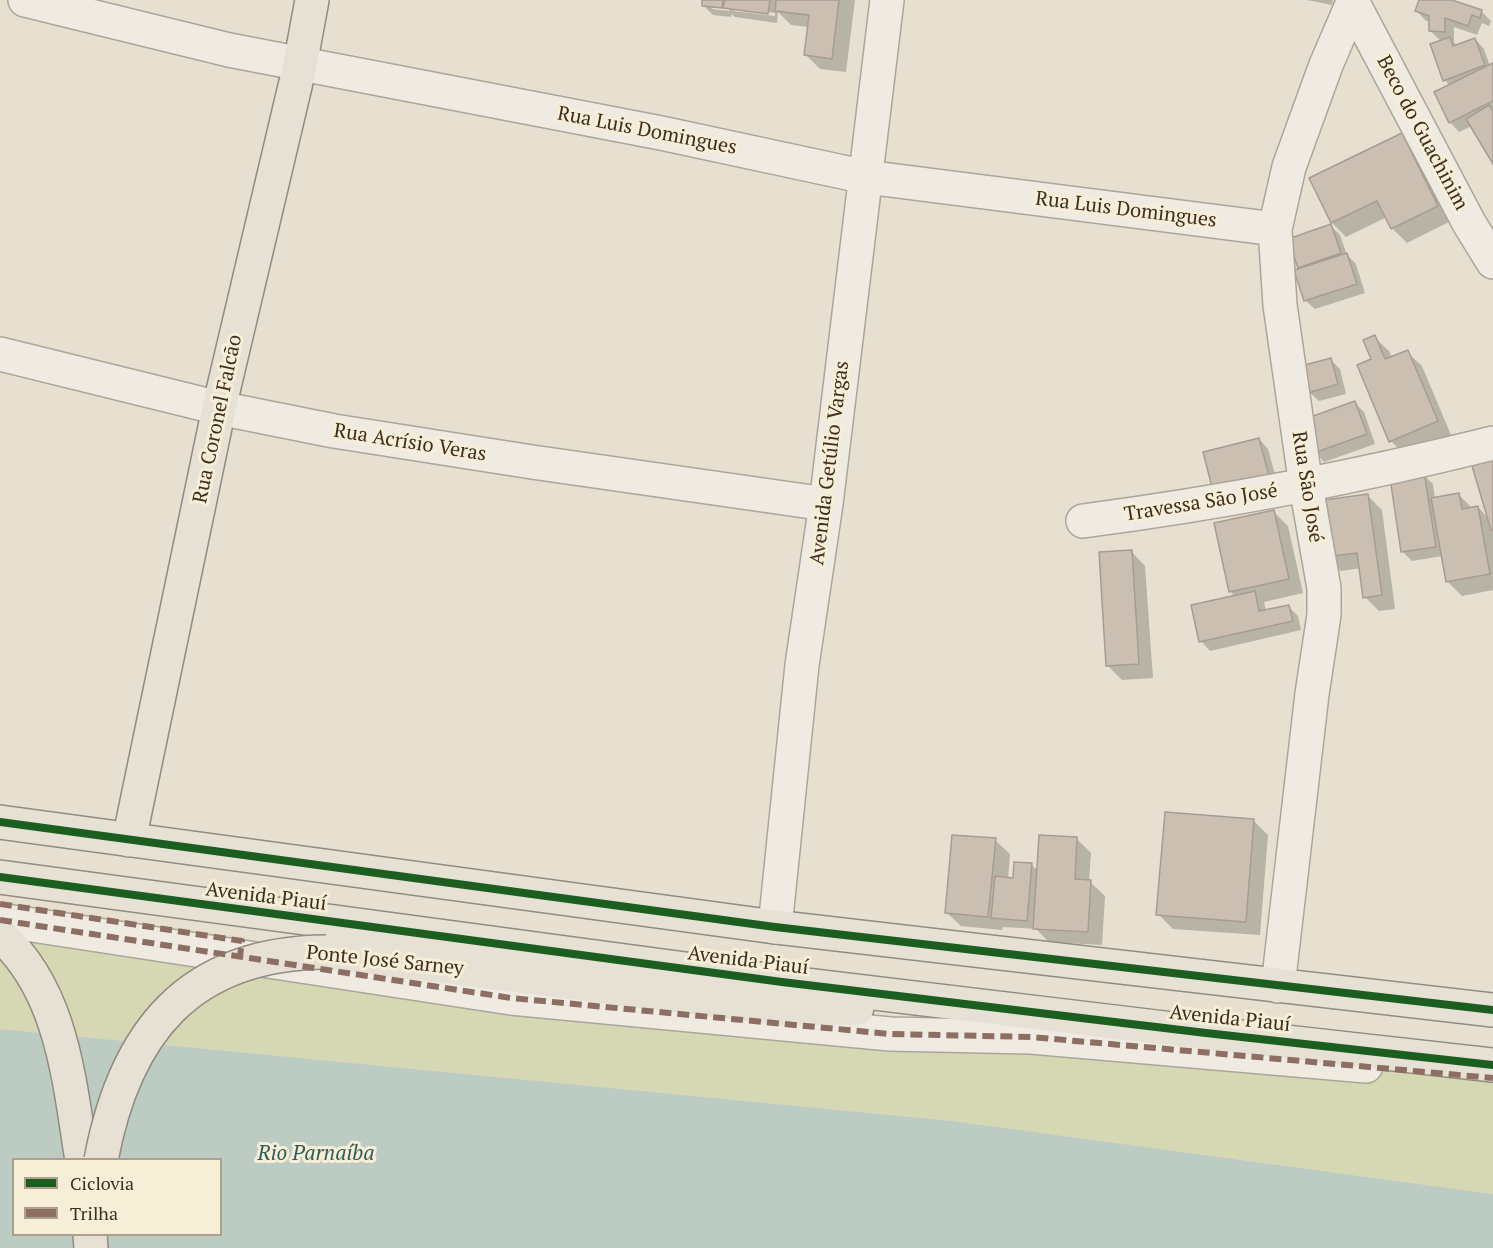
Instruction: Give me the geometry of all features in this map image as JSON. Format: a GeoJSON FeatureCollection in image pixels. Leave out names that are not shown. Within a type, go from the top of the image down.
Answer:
{"type":"FeatureCollection","features":[{"type":"Feature","properties":{"kind":"main road","name":"Rua Coronel Falcão"},"geometry":{"type":"LineString","coordinates":[[129,840],[219,408],[300,65],[312,0]]}},
{"type":"Feature","properties":{"kind":"main road","name":"Avenida Piauí"},"geometry":{"type":"LineString","coordinates":[[0,822],[775,927],[1278,987],[1493,1010]]}},
{"type":"Feature","properties":{"kind":"main road","name":"Avenida Piauí"},"geometry":{"type":"LineString","coordinates":[[0,877],[647,965],[944,1002],[1493,1065]]}},
{"type":"Feature","properties":{"kind":"main road"},"geometry":{"type":"LineString","coordinates":[[0,935],[25,962],[48,1004],[68,1071],[81,1158]]}},
{"type":"Feature","properties":{"kind":"main road","name":"Ponte José Sarney"},"geometry":{"type":"LineString","coordinates":[[102,1158],[112,1109],[126,1074],[147,1038],[171,1006],[202,983],[224,971],[267,956],[326,951],[781,1009],[847,1009],[944,1002]]}},
{"type":"Feature","properties":{"kind":"street","name":"Rua Luis Domingues"},"geometry":{"type":"LineString","coordinates":[[25,0],[300,65],[660,133],[866,177],[1275,228]]}},
{"type":"Feature","properties":{"kind":"street","name":"Avenida Getúlio Vargas"},"geometry":{"type":"LineString","coordinates":[[775,927],[802,665],[826,504],[887,0]]}},
{"type":"Feature","properties":{"kind":"street","name":"Rua São José"},"geometry":{"type":"LineString","coordinates":[[1278,987],[1312,694],[1324,615],[1324,588],[1306,486],[1280,305],[1275,228],[1289,167],[1326,64],[1354,1]]}},
{"type":"Feature","properties":{"kind":"street","name":"Beco do Guachinim"},"geometry":{"type":"LineString","coordinates":[[1354,1],[1470,223],[1493,262]]}},
{"type":"Feature","properties":{"kind":"street","name":"Rua Acrísio Veras"},"geometry":{"type":"LineString","coordinates":[[0,354],[219,408],[381,438],[826,504]]}},
{"type":"Feature","properties":{"kind":"street","name":"Travessa São José"},"geometry":{"type":"LineString","coordinates":[[1083,521],[1306,486],[1493,443]]}},
{"type":"Feature","properties":{"kind":"street"},"geometry":{"type":"LineString","coordinates":[[0,904],[242,941],[240,956]]}},
{"type":"Feature","properties":{"kind":"street"},"geometry":{"type":"LineString","coordinates":[[0,920],[523,999],[890,1034],[1031,1037],[1493,1078]]}},
{"type":"Feature","properties":{"kind":"green space"},"geometry":{"type":"Polygon","coordinates":[[[0,920],[1031,1037],[1493,1078],[1493,1194],[953,1121],[0,1029],[0,920]]]}},
{"type":"Feature","properties":{"kind":"water","name":"Rio Parnaíba"},"geometry":{"type":"Polygon","coordinates":[[[0,1029],[953,1121],[1493,1194],[1493,1248],[0,1248],[0,1029]]]}},
{"type":"Feature","properties":{"kind":"building"},"geometry":{"type":"Polygon","coordinates":[[[702,0],[723,0],[722,8],[702,6],[702,0]]]}},
{"type":"Feature","properties":{"kind":"building"},"geometry":{"type":"Polygon","coordinates":[[[725,0],[770,0],[768,14],[723,8],[725,0]]]}},
{"type":"Feature","properties":{"kind":"building"},"geometry":{"type":"Polygon","coordinates":[[[776,0],[839,0],[832,59],[804,55],[809,15],[775,11],[776,0]]]}},
{"type":"Feature","properties":{"kind":"building"},"geometry":{"type":"Polygon","coordinates":[[[1419,0],[1452,0],[1482,10],[1480,18],[1472,15],[1468,26],[1445,18],[1445,32],[1429,31],[1429,16],[1415,11],[1419,0]]]}},
{"type":"Feature","properties":{"kind":"building"},"geometry":{"type":"Polygon","coordinates":[[[1450,37],[1453,46],[1475,38],[1485,65],[1443,81],[1430,44],[1450,37]]]}},
{"type":"Feature","properties":{"kind":"building"},"geometry":{"type":"Polygon","coordinates":[[[1493,63],[1493,101],[1449,123],[1434,92],[1493,63]]]}},
{"type":"Feature","properties":{"kind":"building"},"geometry":{"type":"Polygon","coordinates":[[[1489,105],[1493,111],[1493,164],[1466,119],[1489,105]]]}},
{"type":"Feature","properties":{"kind":"building"},"geometry":{"type":"Polygon","coordinates":[[[1402,133],[1438,206],[1391,229],[1377,201],[1331,223],[1309,178],[1402,133]]]}},
{"type":"Feature","properties":{"kind":"building"},"geometry":{"type":"Polygon","coordinates":[[[1331,224],[1341,253],[1298,268],[1288,239],[1331,224]]]}},
{"type":"Feature","properties":{"kind":"building"},"geometry":{"type":"Polygon","coordinates":[[[1347,253],[1357,284],[1304,301],[1294,270],[1347,253]]]}},
{"type":"Feature","properties":{"kind":"building"},"geometry":{"type":"Polygon","coordinates":[[[1375,335],[1385,359],[1408,350],[1438,421],[1389,442],[1357,365],[1371,359],[1363,340],[1375,335]]]}},
{"type":"Feature","properties":{"kind":"building"},"geometry":{"type":"Polygon","coordinates":[[[1331,358],[1338,384],[1308,393],[1301,366],[1331,358]]]}},
{"type":"Feature","properties":{"kind":"building"},"geometry":{"type":"Polygon","coordinates":[[[1355,401],[1367,434],[1314,453],[1302,420],[1355,401]]]}},
{"type":"Feature","properties":{"kind":"building"},"geometry":{"type":"Polygon","coordinates":[[[1259,438],[1269,476],[1213,491],[1203,452],[1259,438]]]}},
{"type":"Feature","properties":{"kind":"building"},"geometry":{"type":"Polygon","coordinates":[[[1493,452],[1493,530],[1491,530],[1470,459],[1493,452]]]}},
{"type":"Feature","properties":{"kind":"building"},"geometry":{"type":"Polygon","coordinates":[[[1424,472],[1436,547],[1401,552],[1390,478],[1424,472]]]}},
{"type":"Feature","properties":{"kind":"building"},"geometry":{"type":"Polygon","coordinates":[[[1459,493],[1462,509],[1478,506],[1490,574],[1446,582],[1431,498],[1459,493]]]}},
{"type":"Feature","properties":{"kind":"building"},"geometry":{"type":"Polygon","coordinates":[[[1368,494],[1382,595],[1363,598],[1357,553],[1325,557],[1317,501],[1368,494]]]}},
{"type":"Feature","properties":{"kind":"building"},"geometry":{"type":"Polygon","coordinates":[[[1274,510],[1289,579],[1229,592],[1214,523],[1274,510]]]}},
{"type":"Feature","properties":{"kind":"building"},"geometry":{"type":"Polygon","coordinates":[[[1132,550],[1139,664],[1106,666],[1099,552],[1132,550]]]}},
{"type":"Feature","properties":{"kind":"building"},"geometry":{"type":"Polygon","coordinates":[[[1255,591],[1259,611],[1289,605],[1293,621],[1199,642],[1191,605],[1255,591]]]}},
{"type":"Feature","properties":{"kind":"building"},"geometry":{"type":"Polygon","coordinates":[[[1165,812],[1254,819],[1246,922],[1156,915],[1165,812]]]}},
{"type":"Feature","properties":{"kind":"building"},"geometry":{"type":"Polygon","coordinates":[[[952,835],[996,838],[988,917],[945,913],[952,835]]]}},
{"type":"Feature","properties":{"kind":"building"},"geometry":{"type":"Polygon","coordinates":[[[1039,835],[1077,837],[1075,879],[1091,880],[1088,932],[1033,929],[1039,835]]]}},
{"type":"Feature","properties":{"kind":"building"},"geometry":{"type":"Polygon","coordinates":[[[1014,862],[1032,863],[1027,921],[991,918],[995,876],[1013,878],[1014,862]]]}},
{"type":"Feature","properties":{"kind":"marked path"},"geometry":{"type":"LineString","coordinates":[[0,904],[242,941],[240,956]]}},
{"type":"Feature","properties":{"kind":"marked path"},"geometry":{"type":"LineString","coordinates":[[0,920],[511,998],[890,1034],[1031,1037],[1493,1078]]}},
{"type":"Feature","properties":{"kind":"cycle path"},"geometry":{"type":"LineString","coordinates":[[0,822],[775,927],[1493,1010]]}},
{"type":"Feature","properties":{"kind":"cycle path"},"geometry":{"type":"LineString","coordinates":[[0,877],[782,982],[1493,1065]]}}]}
